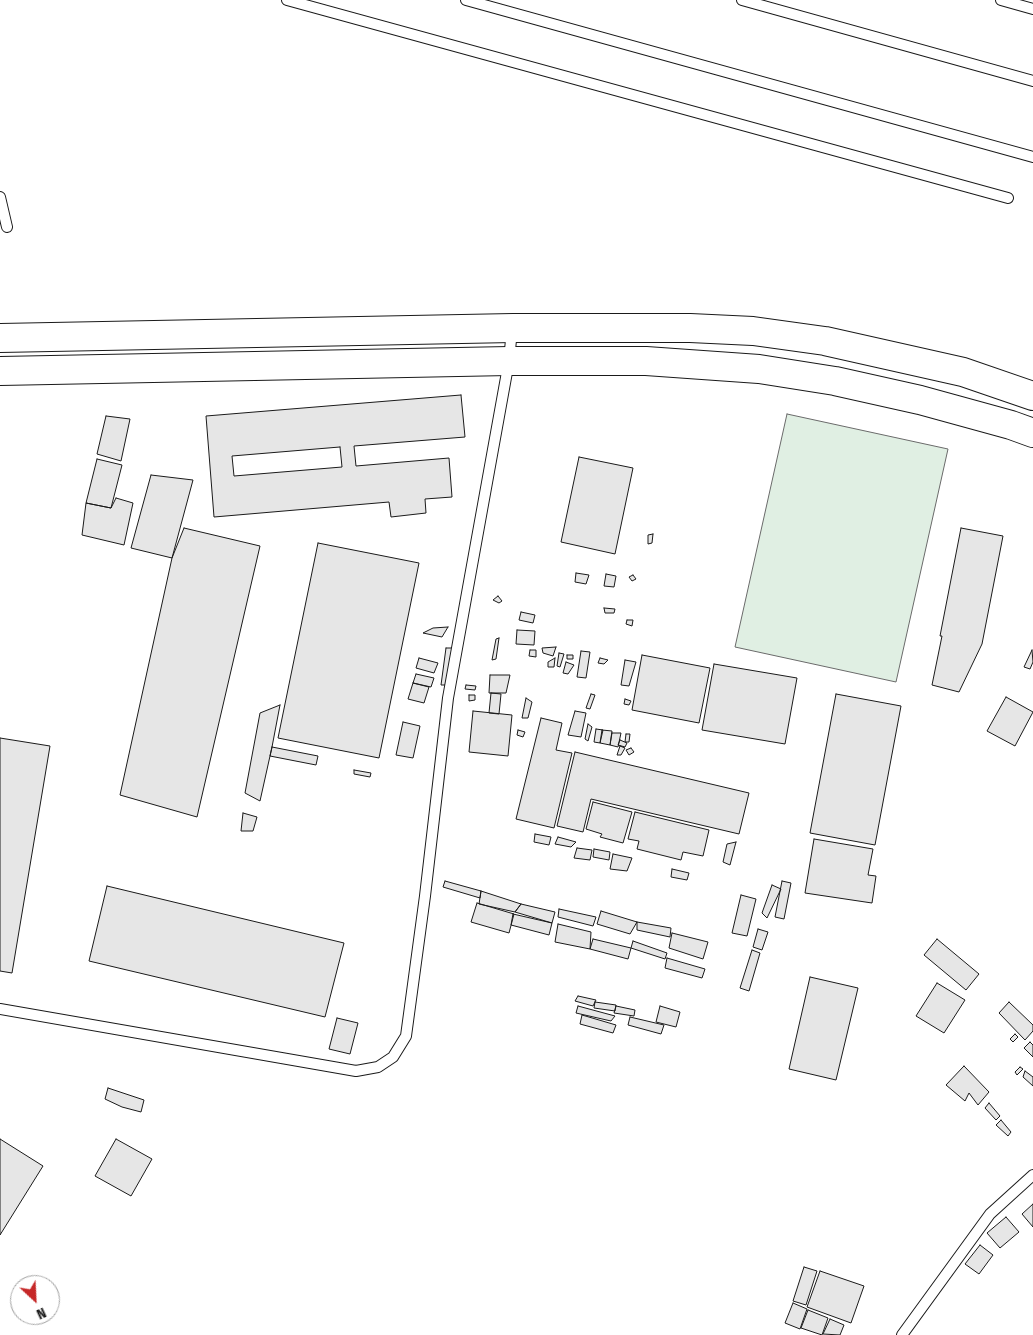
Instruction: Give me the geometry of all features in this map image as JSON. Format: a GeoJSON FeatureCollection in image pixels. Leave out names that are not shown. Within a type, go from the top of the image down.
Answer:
{"type":"FeatureCollection","features":[{"type":"Feature","properties":{"kind":"highway"},"geometry":{"type":"LineString","coordinates":[[0,338],[512,328],[690,328],[753,332],[825,341],[963,372],[1033,396]]}},
{"type":"Feature","properties":{"kind":"highway"},"geometry":{"type":"LineString","coordinates":[[0,371],[509,361],[646,361],[759,369],[834,381],[920,400],[1011,425],[1033,433]]}},
{"type":"Feature","properties":{"kind":"lane"},"geometry":{"type":"LineString","coordinates":[[287,0],[1008,198]]}},
{"type":"Feature","properties":{"kind":"lane"},"geometry":{"type":"LineString","coordinates":[[466,0],[488,3],[1033,157]]}},
{"type":"Feature","properties":{"kind":"lane"},"geometry":{"type":"LineString","coordinates":[[742,0],[1033,81]]}},
{"type":"Feature","properties":{"kind":"lane"},"geometry":{"type":"LineString","coordinates":[[1000,0],[1033,9]]}},
{"type":"Feature","properties":{"kind":"lane"},"geometry":{"type":"LineString","coordinates":[[0,197],[6,227]]}},
{"type":"Feature","properties":{"kind":"lane"},"geometry":{"type":"LineString","coordinates":[[0,1009],[356,1071],[378,1067],[393,1057],[406,1036],[448,698],[509,361],[512,328]]}},
{"type":"Feature","properties":{"kind":"lane"},"geometry":{"type":"LineString","coordinates":[[902,1335],[990,1214],[1033,1175]]}},
{"type":"Feature","properties":{"kind":"green space"},"geometry":{"type":"Polygon","coordinates":[[[787,414],[948,449],[896,682],[735,647],[787,414]]]}},
{"type":"Feature","properties":{"kind":"building"},"geometry":{"type":"Polygon","coordinates":[[[461,395],[465,437],[354,446],[356,466],[449,458],[452,497],[425,499],[426,513],[391,517],[389,502],[214,517],[206,416],[461,395]],[[340,447],[232,456],[234,476],[342,467],[340,447]]]}},
{"type":"Feature","properties":{"kind":"building"},"geometry":{"type":"Polygon","coordinates":[[[106,416],[130,419],[121,461],[97,454],[106,416]]]}},
{"type":"Feature","properties":{"kind":"building"},"geometry":{"type":"Polygon","coordinates":[[[579,457],[633,468],[615,554],[561,542],[579,457]]]}},
{"type":"Feature","properties":{"kind":"building"},"geometry":{"type":"Polygon","coordinates":[[[97,459],[122,465],[111,508],[86,503],[97,459]]]}},
{"type":"Feature","properties":{"kind":"building"},"geometry":{"type":"Polygon","coordinates":[[[151,475],[193,480],[172,558],[131,548],[151,475]]]}},
{"type":"Feature","properties":{"kind":"building"},"geometry":{"type":"Polygon","coordinates":[[[116,498],[133,503],[124,545],[82,535],[86,503],[111,508],[116,498]]]}},
{"type":"Feature","properties":{"kind":"building"},"geometry":{"type":"Polygon","coordinates":[[[184,528],[260,546],[197,817],[120,795],[172,558],[184,528]]]}},
{"type":"Feature","properties":{"kind":"building"},"geometry":{"type":"Polygon","coordinates":[[[961,528],[1003,536],[982,644],[959,692],[932,685],[961,528]]]}},
{"type":"Feature","properties":{"kind":"building"},"geometry":{"type":"Polygon","coordinates":[[[653,534],[652,543],[648,544],[648,535],[653,534]]]}},
{"type":"Feature","properties":{"kind":"building"},"geometry":{"type":"Polygon","coordinates":[[[318,543],[419,563],[379,758],[278,738],[318,543]]]}},
{"type":"Feature","properties":{"kind":"building"},"geometry":{"type":"Polygon","coordinates":[[[576,573],[589,575],[586,584],[575,582],[576,573]]]}},
{"type":"Feature","properties":{"kind":"building"},"geometry":{"type":"Polygon","coordinates":[[[606,574],[616,576],[614,587],[604,586],[606,574]]]}},
{"type":"Feature","properties":{"kind":"building"},"geometry":{"type":"Polygon","coordinates":[[[633,575],[636,579],[632,581],[629,577],[633,575]]]}},
{"type":"Feature","properties":{"kind":"building"},"geometry":{"type":"Polygon","coordinates":[[[498,596],[502,601],[499,603],[493,600],[498,596]]]}},
{"type":"Feature","properties":{"kind":"building"},"geometry":{"type":"Polygon","coordinates":[[[604,608],[615,609],[614,613],[605,613],[604,608]]]}},
{"type":"Feature","properties":{"kind":"building"},"geometry":{"type":"Polygon","coordinates":[[[521,612],[535,615],[533,623],[519,620],[521,612]]]}},
{"type":"Feature","properties":{"kind":"building"},"geometry":{"type":"Polygon","coordinates":[[[627,620],[633,620],[632,626],[626,624],[627,620]]]}},
{"type":"Feature","properties":{"kind":"building"},"geometry":{"type":"Polygon","coordinates":[[[448,627],[442,637],[423,633],[433,628],[448,627]]]}},
{"type":"Feature","properties":{"kind":"building"},"geometry":{"type":"Polygon","coordinates":[[[517,630],[535,631],[534,645],[516,644],[517,630]]]}},
{"type":"Feature","properties":{"kind":"building"},"geometry":{"type":"Polygon","coordinates":[[[499,638],[496,659],[492,660],[496,639],[499,638]]]}},
{"type":"Feature","properties":{"kind":"building"},"geometry":{"type":"Polygon","coordinates":[[[556,647],[553,656],[543,653],[542,648],[556,647]]]}},
{"type":"Feature","properties":{"kind":"building"},"geometry":{"type":"Polygon","coordinates":[[[446,648],[453,648],[448,685],[441,685],[446,648]]]}},
{"type":"Feature","properties":{"kind":"building"},"geometry":{"type":"Polygon","coordinates":[[[530,650],[536,650],[536,657],[529,656],[530,650]]]}},
{"type":"Feature","properties":{"kind":"building"},"geometry":{"type":"Polygon","coordinates":[[[1032,650],[1033,662],[1030,669],[1024,667],[1032,650]]]}},
{"type":"Feature","properties":{"kind":"building"},"geometry":{"type":"Polygon","coordinates":[[[581,651],[590,652],[586,678],[577,677],[581,651]]]}},
{"type":"Feature","properties":{"kind":"building"},"geometry":{"type":"Polygon","coordinates":[[[559,653],[564,654],[560,667],[557,666],[559,653]]]}},
{"type":"Feature","properties":{"kind":"building"},"geometry":{"type":"Polygon","coordinates":[[[567,655],[573,655],[573,659],[567,659],[567,655]]]}},
{"type":"Feature","properties":{"kind":"building"},"geometry":{"type":"Polygon","coordinates":[[[642,655],[710,668],[699,723],[632,710],[642,655]]]}},
{"type":"Feature","properties":{"kind":"building"},"geometry":{"type":"Polygon","coordinates":[[[419,658],[438,663],[434,673],[416,668],[419,658]]]}},
{"type":"Feature","properties":{"kind":"building"},"geometry":{"type":"Polygon","coordinates":[[[555,658],[554,667],[548,667],[548,662],[555,658]]]}},
{"type":"Feature","properties":{"kind":"building"},"geometry":{"type":"Polygon","coordinates":[[[600,658],[608,660],[604,664],[598,663],[600,658]]]}},
{"type":"Feature","properties":{"kind":"building"},"geometry":{"type":"Polygon","coordinates":[[[625,660],[636,662],[629,686],[621,685],[625,660]]]}},
{"type":"Feature","properties":{"kind":"building"},"geometry":{"type":"Polygon","coordinates":[[[566,662],[574,665],[568,674],[563,673],[566,662]]]}},
{"type":"Feature","properties":{"kind":"building"},"geometry":{"type":"Polygon","coordinates":[[[714,664],[797,678],[785,744],[702,730],[714,664]]]}},
{"type":"Feature","properties":{"kind":"building"},"geometry":{"type":"Polygon","coordinates":[[[416,674],[434,678],[431,687],[413,683],[416,674]]]}},
{"type":"Feature","properties":{"kind":"building"},"geometry":{"type":"Polygon","coordinates":[[[490,675],[510,675],[506,693],[489,693],[490,675]]]}},
{"type":"Feature","properties":{"kind":"building"},"geometry":{"type":"Polygon","coordinates":[[[413,683],[429,687],[424,703],[408,699],[413,683]]]}},
{"type":"Feature","properties":{"kind":"building"},"geometry":{"type":"Polygon","coordinates":[[[466,685],[476,686],[475,690],[465,689],[466,685]]]}},
{"type":"Feature","properties":{"kind":"building"},"geometry":{"type":"Polygon","coordinates":[[[491,693],[501,694],[499,714],[489,713],[491,693]]]}},
{"type":"Feature","properties":{"kind":"building"},"geometry":{"type":"Polygon","coordinates":[[[591,694],[595,695],[590,709],[586,708],[591,694]]]}},
{"type":"Feature","properties":{"kind":"building"},"geometry":{"type":"Polygon","coordinates":[[[836,694],[901,706],[875,845],[810,833],[836,694]]]}},
{"type":"Feature","properties":{"kind":"building"},"geometry":{"type":"Polygon","coordinates":[[[469,695],[475,695],[475,700],[469,701],[469,695]]]}},
{"type":"Feature","properties":{"kind":"building"},"geometry":{"type":"Polygon","coordinates":[[[1006,697],[1033,712],[1015,746],[987,731],[1006,697]]]}},
{"type":"Feature","properties":{"kind":"building"},"geometry":{"type":"Polygon","coordinates":[[[526,698],[532,702],[528,718],[522,718],[526,698]]]}},
{"type":"Feature","properties":{"kind":"building"},"geometry":{"type":"Polygon","coordinates":[[[625,699],[631,701],[629,705],[624,704],[625,699]]]}},
{"type":"Feature","properties":{"kind":"building"},"geometry":{"type":"Polygon","coordinates":[[[280,705],[260,801],[245,793],[260,713],[280,705]]]}},
{"type":"Feature","properties":{"kind":"building"},"geometry":{"type":"Polygon","coordinates":[[[473,711],[512,715],[508,756],[469,752],[473,711]]]}},
{"type":"Feature","properties":{"kind":"building"},"geometry":{"type":"Polygon","coordinates":[[[575,711],[586,713],[581,737],[568,735],[575,711]]]}},
{"type":"Feature","properties":{"kind":"building"},"geometry":{"type":"Polygon","coordinates":[[[541,718],[562,723],[556,750],[572,753],[554,828],[516,819],[541,718]]]}},
{"type":"Feature","properties":{"kind":"building"},"geometry":{"type":"Polygon","coordinates":[[[403,722],[420,726],[413,758],[396,755],[403,722]]]}},
{"type":"Feature","properties":{"kind":"building"},"geometry":{"type":"Polygon","coordinates":[[[588,724],[592,727],[588,741],[585,739],[588,724]]]}},
{"type":"Feature","properties":{"kind":"building"},"geometry":{"type":"Polygon","coordinates":[[[596,729],[603,730],[600,743],[594,742],[596,729]]]}},
{"type":"Feature","properties":{"kind":"building"},"geometry":{"type":"Polygon","coordinates":[[[518,730],[525,732],[523,737],[517,735],[518,730]]]}},
{"type":"Feature","properties":{"kind":"building"},"geometry":{"type":"Polygon","coordinates":[[[602,730],[612,731],[610,745],[600,743],[602,730]]]}},
{"type":"Feature","properties":{"kind":"building"},"geometry":{"type":"Polygon","coordinates":[[[612,733],[621,733],[618,747],[610,745],[612,733]]]}},
{"type":"Feature","properties":{"kind":"building"},"geometry":{"type":"Polygon","coordinates":[[[626,734],[630,734],[629,742],[625,742],[626,734]]]}},
{"type":"Feature","properties":{"kind":"building"},"geometry":{"type":"Polygon","coordinates":[[[0,738],[50,746],[12,973],[0,971],[0,738]]]}},
{"type":"Feature","properties":{"kind":"building"},"geometry":{"type":"Polygon","coordinates":[[[620,740],[627,743],[625,747],[618,745],[620,740]]]}},
{"type":"Feature","properties":{"kind":"building"},"geometry":{"type":"Polygon","coordinates":[[[620,746],[625,748],[621,755],[617,755],[620,746]]]}},
{"type":"Feature","properties":{"kind":"building"},"geometry":{"type":"Polygon","coordinates":[[[272,747],[318,756],[316,765],[270,756],[272,747]]]}},
{"type":"Feature","properties":{"kind":"building"},"geometry":{"type":"Polygon","coordinates":[[[631,748],[634,752],[629,755],[626,750],[631,748]]]}},
{"type":"Feature","properties":{"kind":"building"},"geometry":{"type":"Polygon","coordinates":[[[575,752],[749,793],[739,834],[591,799],[583,832],[557,826],[575,752]]]}},
{"type":"Feature","properties":{"kind":"building"},"geometry":{"type":"Polygon","coordinates":[[[354,770],[371,773],[370,777],[354,774],[354,770]]]}},
{"type":"Feature","properties":{"kind":"building"},"geometry":{"type":"Polygon","coordinates":[[[593,802],[632,812],[623,843],[600,837],[602,834],[586,829],[593,802]]]}},
{"type":"Feature","properties":{"kind":"building"},"geometry":{"type":"Polygon","coordinates":[[[635,812],[709,830],[703,856],[683,852],[681,860],[637,849],[639,841],[628,839],[635,812]]]}},
{"type":"Feature","properties":{"kind":"building"},"geometry":{"type":"Polygon","coordinates":[[[243,813],[257,817],[253,831],[241,831],[243,813]]]}},
{"type":"Feature","properties":{"kind":"building"},"geometry":{"type":"Polygon","coordinates":[[[535,834],[551,837],[549,845],[534,842],[535,834]]]}},
{"type":"Feature","properties":{"kind":"building"},"geometry":{"type":"Polygon","coordinates":[[[558,837],[576,842],[571,847],[555,844],[558,837]]]}},
{"type":"Feature","properties":{"kind":"building"},"geometry":{"type":"Polygon","coordinates":[[[814,839],[873,849],[868,875],[876,876],[872,903],[805,893],[814,839]]]}},
{"type":"Feature","properties":{"kind":"building"},"geometry":{"type":"Polygon","coordinates":[[[736,842],[730,865],[723,862],[727,844],[736,842]]]}},
{"type":"Feature","properties":{"kind":"building"},"geometry":{"type":"Polygon","coordinates":[[[577,848],[592,850],[590,860],[574,858],[577,848]]]}},
{"type":"Feature","properties":{"kind":"building"},"geometry":{"type":"Polygon","coordinates":[[[594,849],[610,852],[609,860],[593,857],[594,849]]]}},
{"type":"Feature","properties":{"kind":"building"},"geometry":{"type":"Polygon","coordinates":[[[613,854],[632,858],[627,871],[610,869],[613,854]]]}},
{"type":"Feature","properties":{"kind":"building"},"geometry":{"type":"Polygon","coordinates":[[[672,869],[689,873],[687,880],[671,877],[672,869]]]}},
{"type":"Feature","properties":{"kind":"building"},"geometry":{"type":"Polygon","coordinates":[[[445,881],[481,891],[480,898],[443,887],[445,881]]]}},
{"type":"Feature","properties":{"kind":"building"},"geometry":{"type":"Polygon","coordinates":[[[782,881],[791,883],[784,919],[775,917],[782,881]]]}},
{"type":"Feature","properties":{"kind":"building"},"geometry":{"type":"Polygon","coordinates":[[[772,885],[781,889],[767,918],[762,913],[772,885]]]}},
{"type":"Feature","properties":{"kind":"building"},"geometry":{"type":"Polygon","coordinates":[[[107,886],[344,943],[325,1017],[89,961],[107,886]]]}},
{"type":"Feature","properties":{"kind":"building"},"geometry":{"type":"Polygon","coordinates":[[[481,891],[521,904],[515,912],[479,904],[481,891]]]}},
{"type":"Feature","properties":{"kind":"building"},"geometry":{"type":"Polygon","coordinates":[[[741,895],[756,899],[747,936],[732,933],[741,895]]]}},
{"type":"Feature","properties":{"kind":"building"},"geometry":{"type":"Polygon","coordinates":[[[477,903],[514,914],[509,933],[471,922],[477,903]]]}},
{"type":"Feature","properties":{"kind":"building"},"geometry":{"type":"Polygon","coordinates":[[[521,904],[555,912],[552,923],[515,912],[521,904]]]}},
{"type":"Feature","properties":{"kind":"building"},"geometry":{"type":"Polygon","coordinates":[[[559,909],[596,917],[593,926],[558,917],[559,909]]]}},
{"type":"Feature","properties":{"kind":"building"},"geometry":{"type":"Polygon","coordinates":[[[601,911],[637,922],[630,934],[597,924],[601,911]]]}},
{"type":"Feature","properties":{"kind":"building"},"geometry":{"type":"Polygon","coordinates":[[[513,914],[552,923],[549,935],[511,925],[513,914]]]}},
{"type":"Feature","properties":{"kind":"building"},"geometry":{"type":"Polygon","coordinates":[[[637,922],[671,928],[670,937],[637,930],[637,922]]]}},
{"type":"Feature","properties":{"kind":"building"},"geometry":{"type":"Polygon","coordinates":[[[558,924],[591,932],[590,949],[555,942],[558,924]]]}},
{"type":"Feature","properties":{"kind":"building"},"geometry":{"type":"Polygon","coordinates":[[[758,929],[768,932],[762,950],[753,947],[758,929]]]}},
{"type":"Feature","properties":{"kind":"building"},"geometry":{"type":"Polygon","coordinates":[[[672,933],[708,942],[703,959],[669,948],[672,933]]]}},
{"type":"Feature","properties":{"kind":"building"},"geometry":{"type":"Polygon","coordinates":[[[593,939],[631,948],[628,959],[590,949],[593,939]]]}},
{"type":"Feature","properties":{"kind":"building"},"geometry":{"type":"Polygon","coordinates":[[[937,939],[979,974],[966,990],[924,955],[937,939]]]}},
{"type":"Feature","properties":{"kind":"building"},"geometry":{"type":"Polygon","coordinates":[[[633,941],[667,953],[665,959],[631,948],[633,941]]]}},
{"type":"Feature","properties":{"kind":"building"},"geometry":{"type":"Polygon","coordinates":[[[752,950],[760,953],[749,991],[740,988],[752,950]]]}},
{"type":"Feature","properties":{"kind":"building"},"geometry":{"type":"Polygon","coordinates":[[[667,958],[705,969],[702,978],[665,968],[667,958]]]}},
{"type":"Feature","properties":{"kind":"building"},"geometry":{"type":"Polygon","coordinates":[[[810,977],[858,988],[836,1080],[789,1069],[810,977]]]}},
{"type":"Feature","properties":{"kind":"building"},"geometry":{"type":"Polygon","coordinates":[[[937,983],[965,1000],[944,1033],[916,1016],[937,983]]]}},
{"type":"Feature","properties":{"kind":"building"},"geometry":{"type":"Polygon","coordinates":[[[578,996],[596,1000],[593,1006],[575,1001],[578,996]]]}},
{"type":"Feature","properties":{"kind":"building"},"geometry":{"type":"Polygon","coordinates":[[[595,1002],[616,1005],[615,1011],[594,1008],[595,1002]]]}},
{"type":"Feature","properties":{"kind":"building"},"geometry":{"type":"Polygon","coordinates":[[[1009,1002],[1033,1025],[1033,1031],[1025,1040],[999,1013],[1009,1002]]]}},
{"type":"Feature","properties":{"kind":"building"},"geometry":{"type":"Polygon","coordinates":[[[578,1006],[615,1016],[611,1021],[576,1013],[578,1006]]]}},
{"type":"Feature","properties":{"kind":"building"},"geometry":{"type":"Polygon","coordinates":[[[616,1006],[635,1010],[634,1016],[614,1013],[616,1006]]]}},
{"type":"Feature","properties":{"kind":"building"},"geometry":{"type":"Polygon","coordinates":[[[660,1006],[680,1012],[676,1027],[656,1022],[660,1006]]]}},
{"type":"Feature","properties":{"kind":"building"},"geometry":{"type":"Polygon","coordinates":[[[582,1015],[616,1025],[613,1033],[580,1024],[582,1015]]]}},
{"type":"Feature","properties":{"kind":"building"},"geometry":{"type":"Polygon","coordinates":[[[630,1017],[664,1025],[661,1034],[628,1025],[630,1017]]]}},
{"type":"Feature","properties":{"kind":"building"},"geometry":{"type":"Polygon","coordinates":[[[337,1018],[358,1023],[350,1054],[329,1049],[337,1018]]]}},
{"type":"Feature","properties":{"kind":"building"},"geometry":{"type":"Polygon","coordinates":[[[1015,1034],[1018,1037],[1013,1042],[1010,1039],[1015,1034]]]}},
{"type":"Feature","properties":{"kind":"building"},"geometry":{"type":"Polygon","coordinates":[[[1030,1042],[1033,1045],[1033,1057],[1024,1048],[1030,1042]]]}},
{"type":"Feature","properties":{"kind":"building"},"geometry":{"type":"Polygon","coordinates":[[[964,1066],[989,1092],[978,1105],[969,1093],[965,1101],[946,1085],[964,1066]]]}},
{"type":"Feature","properties":{"kind":"building"},"geometry":{"type":"Polygon","coordinates":[[[1020,1067],[1023,1069],[1017,1075],[1015,1072],[1020,1067]]]}},
{"type":"Feature","properties":{"kind":"building"},"geometry":{"type":"Polygon","coordinates":[[[1025,1071],[1033,1077],[1033,1086],[1023,1077],[1025,1071]]]}},
{"type":"Feature","properties":{"kind":"building"},"geometry":{"type":"Polygon","coordinates":[[[108,1088],[144,1100],[141,1112],[122,1107],[105,1099],[108,1088]]]}},
{"type":"Feature","properties":{"kind":"building"},"geometry":{"type":"Polygon","coordinates":[[[989,1103],[1000,1116],[996,1120],[985,1108],[989,1103]]]}},
{"type":"Feature","properties":{"kind":"building"},"geometry":{"type":"Polygon","coordinates":[[[1001,1120],[1011,1132],[1008,1136],[996,1125],[1001,1120]]]}},
{"type":"Feature","properties":{"kind":"building"},"geometry":{"type":"Polygon","coordinates":[[[0,1139],[43,1166],[0,1235],[0,1139]]]}},
{"type":"Feature","properties":{"kind":"building"},"geometry":{"type":"Polygon","coordinates":[[[116,1139],[152,1159],[131,1196],[95,1176],[116,1139]]]}},
{"type":"Feature","properties":{"kind":"building"},"geometry":{"type":"Polygon","coordinates":[[[1033,1204],[1033,1227],[1022,1214],[1033,1204]]]}},
{"type":"Feature","properties":{"kind":"building"},"geometry":{"type":"Polygon","coordinates":[[[1006,1217],[1019,1232],[1000,1248],[987,1233],[1006,1217]]]}},
{"type":"Feature","properties":{"kind":"building"},"geometry":{"type":"Polygon","coordinates":[[[980,1245],[993,1255],[979,1274],[965,1264],[980,1245]]]}},
{"type":"Feature","properties":{"kind":"building"},"geometry":{"type":"Polygon","coordinates":[[[804,1267],[817,1271],[806,1305],[793,1301],[804,1267]]]}},
{"type":"Feature","properties":{"kind":"building"},"geometry":{"type":"Polygon","coordinates":[[[820,1271],[864,1286],[851,1323],[807,1307],[820,1271]]]}},
{"type":"Feature","properties":{"kind":"building"},"geometry":{"type":"Polygon","coordinates":[[[793,1303],[807,1309],[800,1329],[785,1323],[793,1303]]]}},
{"type":"Feature","properties":{"kind":"building"},"geometry":{"type":"Polygon","coordinates":[[[808,1310],[828,1318],[822,1335],[801,1328],[808,1310]]]}},
{"type":"Feature","properties":{"kind":"building"},"geometry":{"type":"Polygon","coordinates":[[[830,1319],[844,1325],[840,1335],[823,1334],[830,1319]]]}}]}
